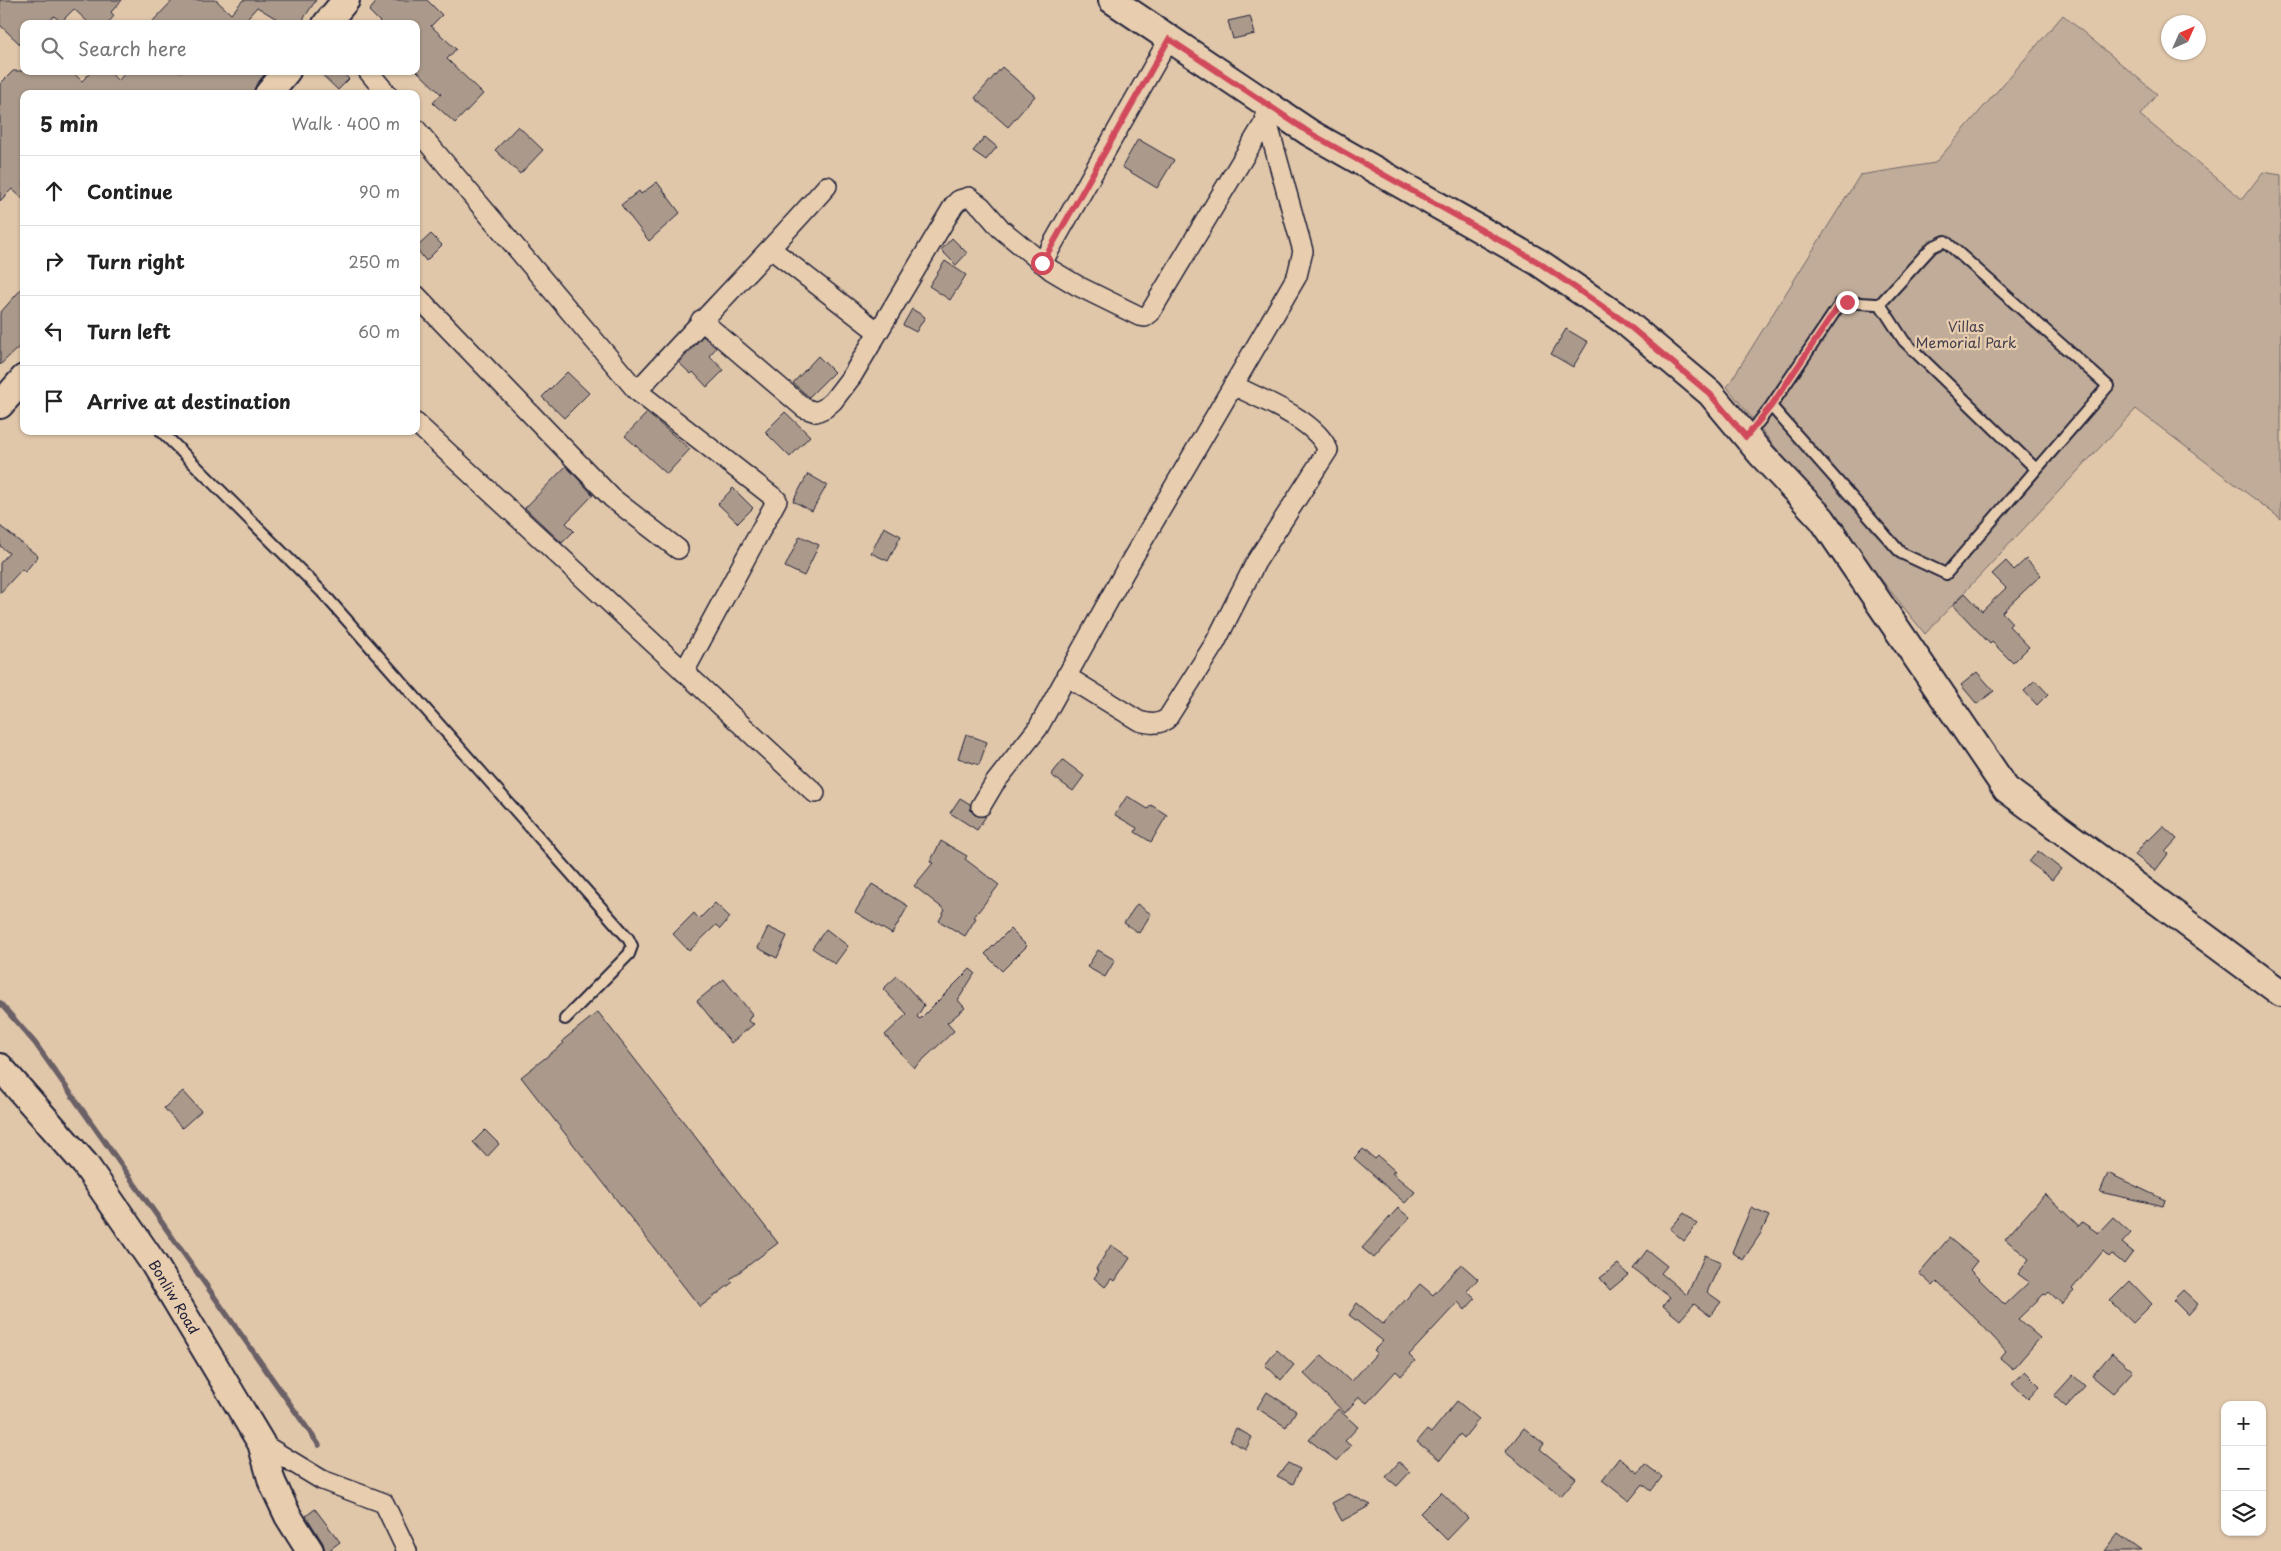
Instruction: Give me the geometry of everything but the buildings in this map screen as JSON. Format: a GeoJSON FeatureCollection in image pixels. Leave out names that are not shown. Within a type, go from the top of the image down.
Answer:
{"type":"FeatureCollection","features":[{"type":"Feature","properties":{"kind":"street"},"geometry":{"type":"LineString","coordinates":[[329,20],[346,0]]}},
{"type":"Feature","properties":{"kind":"street"},"geometry":{"type":"LineString","coordinates":[[1112,0],[1169,39],[1264,110],[1310,133],[1538,262],[1622,320],[1710,394],[1746,437],[1822,519],[2006,789],[2281,993]]}},
{"type":"Feature","properties":{"kind":"street"},"geometry":{"type":"LineString","coordinates":[[1042,263],[1169,39]]}},
{"type":"Feature","properties":{"kind":"street"},"geometry":{"type":"LineString","coordinates":[[271,90],[283,75]]}},
{"type":"Feature","properties":{"kind":"street"},"geometry":{"type":"LineString","coordinates":[[371,75],[384,90]]}},
{"type":"Feature","properties":{"kind":"street"},"geometry":{"type":"LineString","coordinates":[[701,320],[804,408],[816,412],[825,408],[833,401],[852,376],[954,205],[964,197],[973,200],[1001,229],[1042,263],[1078,286],[1139,316],[1145,317],[1150,313],[1264,110]]}},
{"type":"Feature","properties":{"kind":"street"},"geometry":{"type":"LineString","coordinates":[[981,806],[994,784],[1038,728],[1066,676],[1297,276],[1303,251],[1264,110]]}},
{"type":"Feature","properties":{"kind":"street"},"geometry":{"type":"LineString","coordinates":[[420,134],[637,391],[777,500],[684,672]]}},
{"type":"Feature","properties":{"kind":"street"},"geometry":{"type":"LineString","coordinates":[[637,391],[701,320],[771,249],[827,186]]}},
{"type":"Feature","properties":{"kind":"street"},"geometry":{"type":"LineString","coordinates":[[771,249],[878,332]]}},
{"type":"Feature","properties":{"kind":"street"},"geometry":{"type":"LineString","coordinates":[[420,299],[612,498],[678,549]]}},
{"type":"Feature","properties":{"kind":"street"},"geometry":{"type":"LineString","coordinates":[[0,405],[20,382]]}},
{"type":"Feature","properties":{"kind":"street"},"geometry":{"type":"LineString","coordinates":[[1066,676],[1139,721],[1151,724],[1160,723],[1167,719],[1215,643],[1256,562],[1328,450],[1321,437],[1307,424],[1233,385]]}},
{"type":"Feature","properties":{"kind":"street"},"geometry":{"type":"LineString","coordinates":[[420,427],[815,793]]}},
{"type":"Feature","properties":{"kind":"street","name":"Bonliw Road"},"geometry":{"type":"LineString","coordinates":[[0,1067],[85,1164],[154,1264],[260,1443],[272,1482],[288,1516],[310,1551]]}},
{"type":"Feature","properties":{"kind":"street"},"geometry":{"type":"LineString","coordinates":[[260,1443],[322,1480],[384,1503],[407,1551]]}},
{"type":"Feature","properties":{"kind":"lane"},"geometry":{"type":"LineString","coordinates":[[1746,437],[1771,406],[1840,304],[1847,302],[1854,304],[1880,304],[1932,248],[1945,241],[2108,386],[2035,468],[1946,574],[1902,552],[1771,406]]}},
{"type":"Feature","properties":{"kind":"lane"},"geometry":{"type":"LineString","coordinates":[[1880,304],[1904,341],[2035,468]]}},
{"type":"Feature","properties":{"kind":"lane"},"geometry":{"type":"LineString","coordinates":[[165,435],[322,592],[628,938],[632,946],[629,954],[565,1019]]}},
{"type":"Feature","properties":{"kind":"green space","name":"Villas Memorial Park"},"geometry":{"type":"Polygon","coordinates":[[[2063,15],[2157,94],[2140,115],[2242,199],[2263,172],[2281,175],[2281,519],[2136,409],[1925,634],[1727,387],[1860,175],[1935,163],[2063,15]]]}},
{"type":"Feature","properties":{"kind":"waterway"},"geometry":{"type":"LineString","coordinates":[[0,1003],[35,1043],[319,1445]]}},
{"type":"Feature","properties":{"kind":"route"},"geometry":{"type":"LineString","coordinates":[[1042,263],[1169,39],[1310,133],[1538,262],[1622,320],[1710,394],[1746,437],[1771,406],[1840,304],[1847,302]]}}]}
